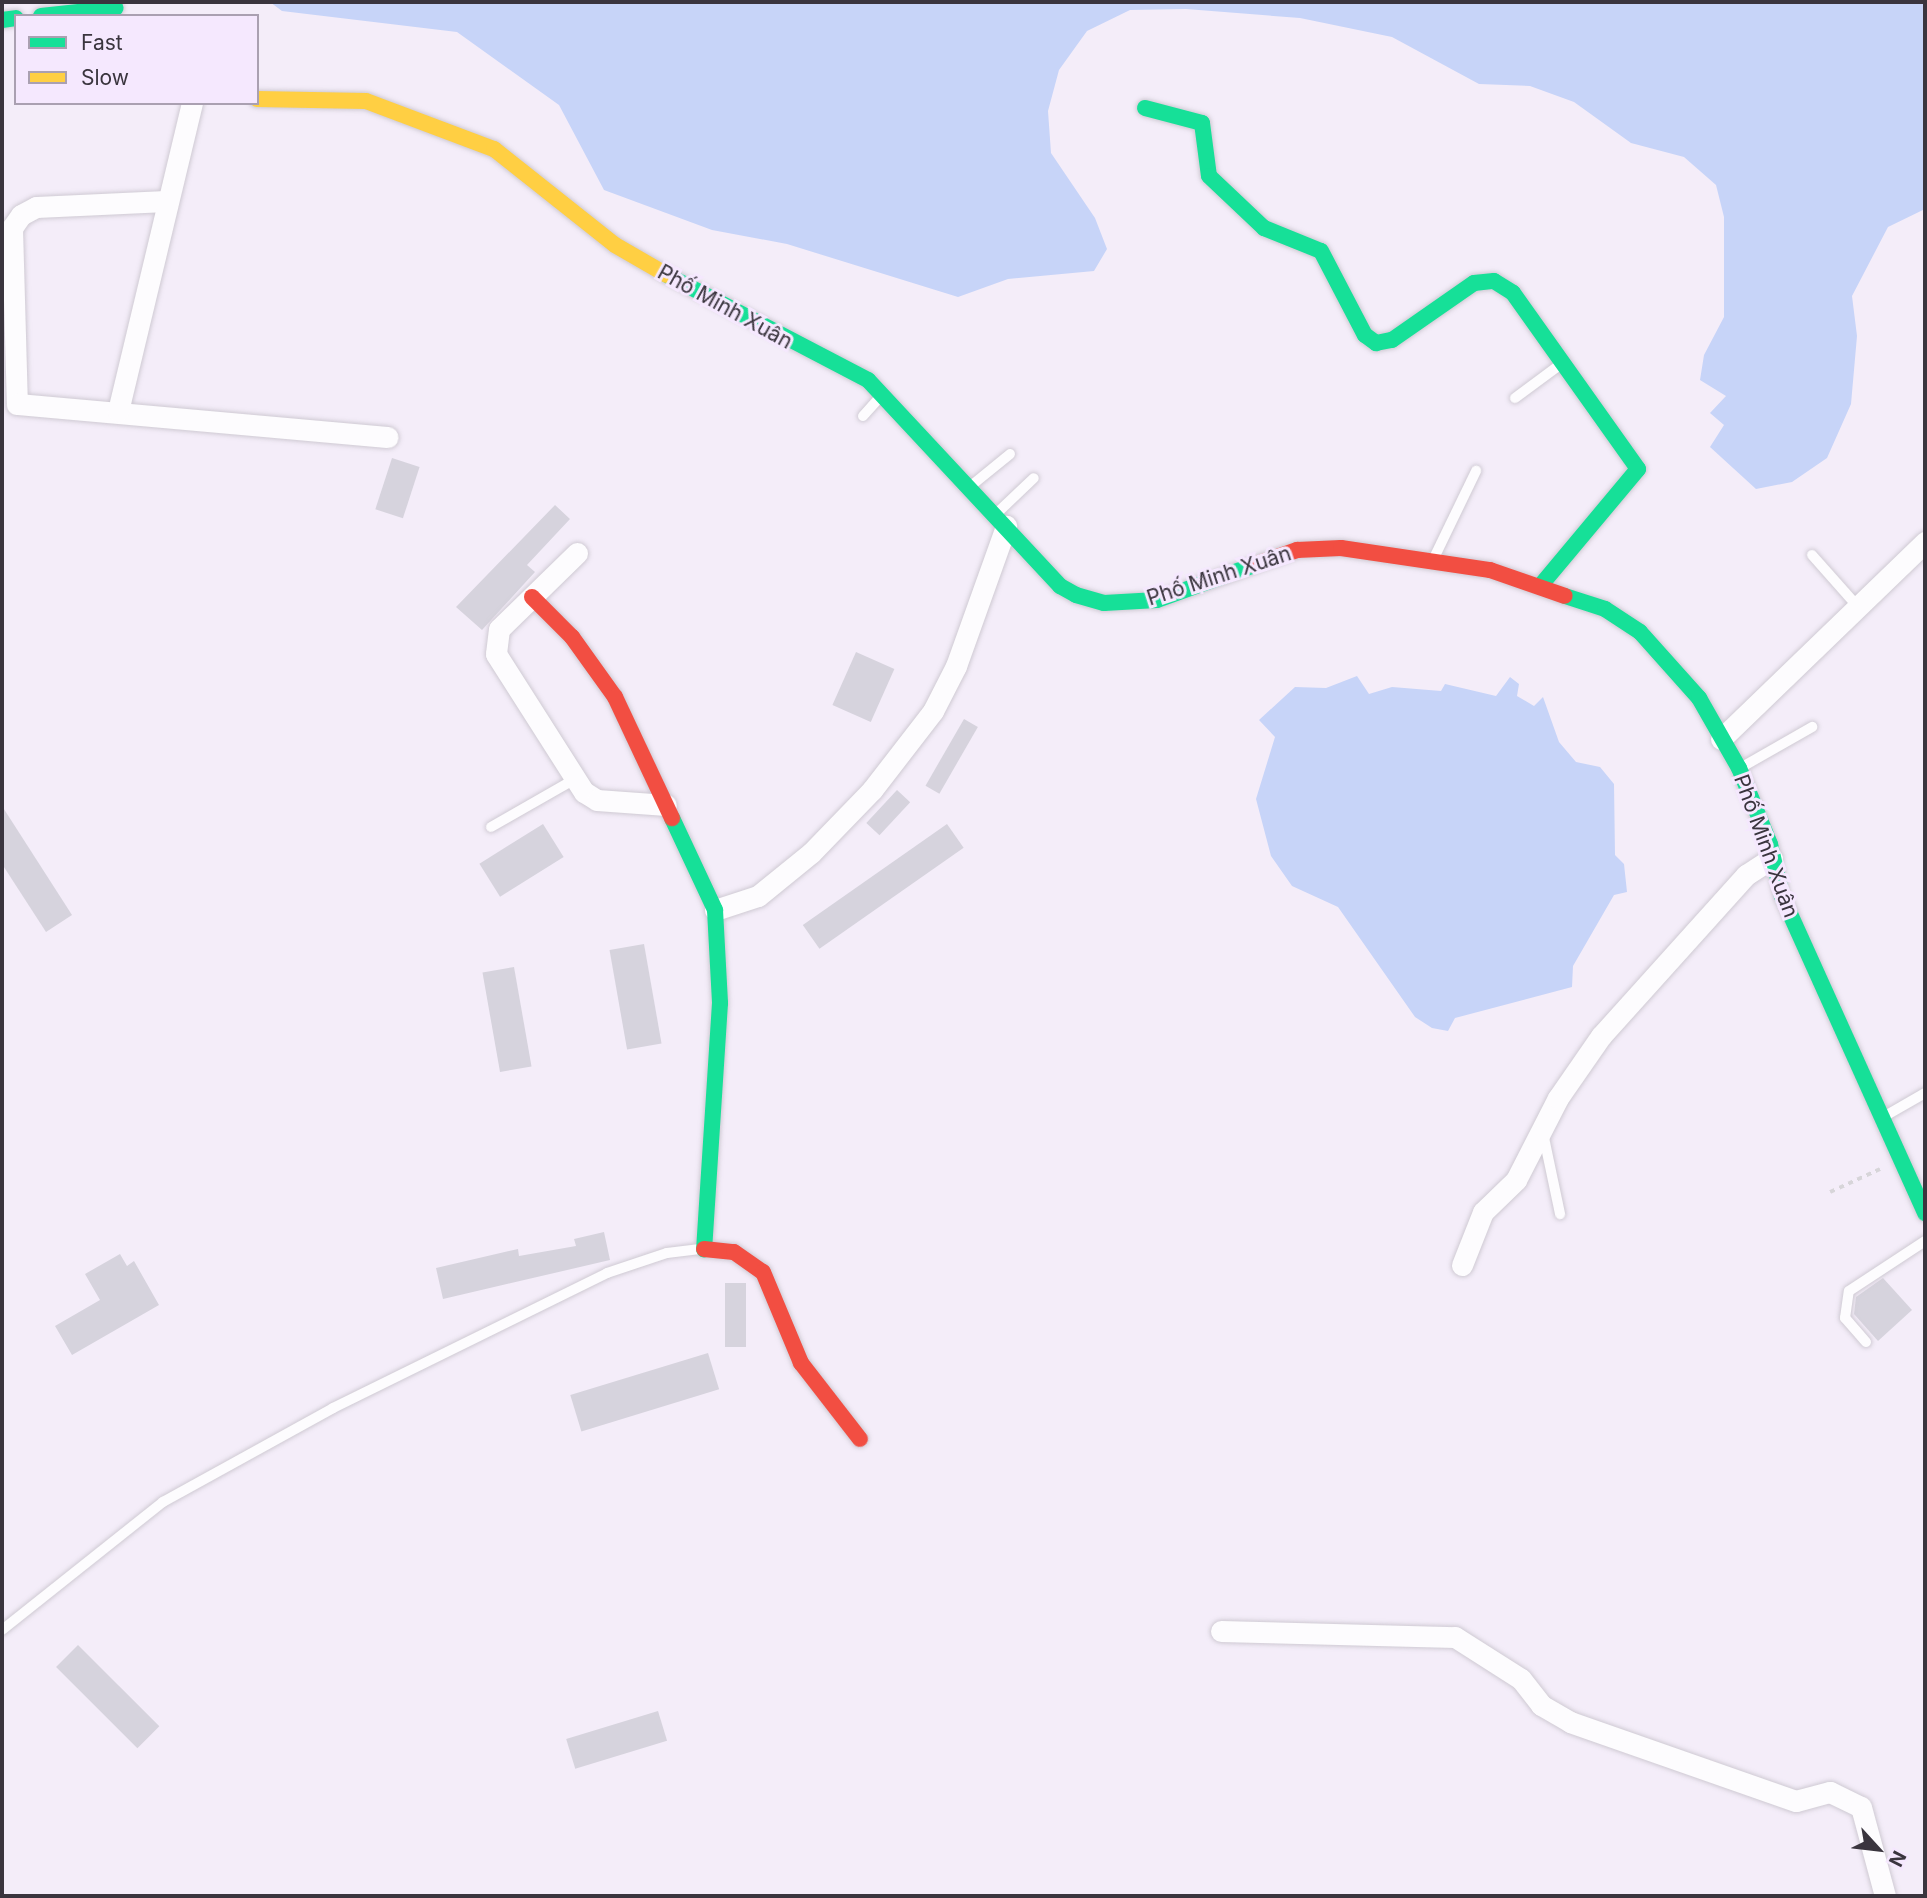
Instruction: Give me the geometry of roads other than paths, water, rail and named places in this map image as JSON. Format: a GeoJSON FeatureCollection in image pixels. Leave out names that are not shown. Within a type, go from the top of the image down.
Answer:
{"type":"FeatureCollection","features":[{"type":"Feature","properties":{"kind":"street"},"geometry":{"type":"LineString","coordinates":[[63,14],[117,9]]}},
{"type":"Feature","properties":{"kind":"street","name":"Phố Minh Xuân"},"geometry":{"type":"LineString","coordinates":[[259,99],[366,101],[467,134],[615,245],[884,393],[972,485],[1060,586],[1104,603],[1157,600],[1297,550],[1434,558],[1540,586],[1605,610],[1640,632],[1699,698],[1739,768],[1772,858],[1782,896],[1925,1213]]}},
{"type":"Feature","properties":{"kind":"street"},"geometry":{"type":"LineString","coordinates":[[118,411],[166,201],[191,105]]}},
{"type":"Feature","properties":{"kind":"street"},"geometry":{"type":"LineString","coordinates":[[1145,108],[1202,123],[1209,176],[1264,229],[1321,251],[1365,335],[1376,343],[1392,340],[1474,283],[1494,281],[1513,293],[1638,469],[1540,586]]}},
{"type":"Feature","properties":{"kind":"street"},"geometry":{"type":"LineString","coordinates":[[166,201],[36,207],[12,228],[17,404],[388,437]]}},
{"type":"Feature","properties":{"kind":"street"},"geometry":{"type":"LineString","coordinates":[[715,910],[758,896],[811,853],[872,790],[933,711],[1001,520]]}},
{"type":"Feature","properties":{"kind":"street"},"geometry":{"type":"LineString","coordinates":[[1721,739],[1925,542]]}},
{"type":"Feature","properties":{"kind":"street"},"geometry":{"type":"LineString","coordinates":[[577,553],[499,629],[496,654],[575,779],[597,800],[666,805]]}},
{"type":"Feature","properties":{"kind":"street"},"geometry":{"type":"LineString","coordinates":[[532,597],[572,637],[615,697],[715,910],[720,1003],[701,1249],[734,1252],[763,1272],[801,1363],[860,1439]]}},
{"type":"Feature","properties":{"kind":"street"},"geometry":{"type":"LineString","coordinates":[[1462,1265],[1479,1219],[1516,1180],[1542,1131],[1601,1036],[1746,875],[1772,858]]}},
{"type":"Feature","properties":{"kind":"street"},"geometry":{"type":"LineString","coordinates":[[1221,1630],[1455,1637],[1504,1666],[1541,1705],[1570,1722],[1796,1801],[1829,1792],[1861,1807],[1885,1896]]}},
{"type":"Feature","properties":{"kind":"lane"},"geometry":{"type":"LineString","coordinates":[[1515,398],[1561,364]]}},
{"type":"Feature","properties":{"kind":"lane"},"geometry":{"type":"LineString","coordinates":[[863,416],[884,393]]}},
{"type":"Feature","properties":{"kind":"lane"},"geometry":{"type":"LineString","coordinates":[[972,485],[1010,454]]}},
{"type":"Feature","properties":{"kind":"lane"},"geometry":{"type":"LineString","coordinates":[[1434,558],[1476,471]]}},
{"type":"Feature","properties":{"kind":"lane"},"geometry":{"type":"LineString","coordinates":[[1001,520],[1034,478]]}},
{"type":"Feature","properties":{"kind":"lane"},"geometry":{"type":"LineString","coordinates":[[1812,555],[1858,608]]}},
{"type":"Feature","properties":{"kind":"lane"},"geometry":{"type":"LineString","coordinates":[[1739,768],[1812,727]]}},
{"type":"Feature","properties":{"kind":"lane"},"geometry":{"type":"LineString","coordinates":[[491,827],[575,779]]}},
{"type":"Feature","properties":{"kind":"lane"},"geometry":{"type":"LineString","coordinates":[[1883,1117],[1925,1093]]}},
{"type":"Feature","properties":{"kind":"lane"},"geometry":{"type":"LineString","coordinates":[[1542,1131],[1560,1214]]}},
{"type":"Feature","properties":{"kind":"lane"},"geometry":{"type":"LineString","coordinates":[[1866,1342],[1845,1318],[1849,1291],[1925,1241]]}},
{"type":"Feature","properties":{"kind":"lane"},"geometry":{"type":"LineString","coordinates":[[2,1630],[163,1502],[333,1408],[607,1273],[667,1253],[701,1249]]}},
{"type":"Feature","properties":{"kind":"water"},"geometry":{"type":"Polygon","coordinates":[[[270,2],[1925,2],[1925,209],[1888,227],[1852,296],[1857,336],[1851,404],[1827,458],[1792,482],[1756,489],[1710,447],[1724,425],[1710,413],[1726,396],[1700,380],[1704,355],[1724,317],[1724,217],[1716,185],[1684,157],[1631,143],[1574,102],[1530,86],[1479,84],[1392,37],[1300,18],[1186,9],[1130,10],[1087,31],[1059,70],[1048,111],[1051,153],[1095,218],[1107,249],[1094,271],[1008,279],[958,297],[787,244],[712,230],[604,190],[559,105],[457,32],[282,11],[270,2]]]}},
{"type":"Feature","properties":{"kind":"water"},"geometry":{"type":"Polygon","coordinates":[[[1357,676],[1369,694],[1392,687],[1441,691],[1445,684],[1496,696],[1510,677],[1519,684],[1517,696],[1534,706],[1543,697],[1559,742],[1576,762],[1600,767],[1614,784],[1615,855],[1624,864],[1627,892],[1614,895],[1573,966],[1572,987],[1455,1018],[1448,1031],[1432,1028],[1415,1017],[1338,907],[1292,886],[1271,856],[1256,799],[1275,737],[1259,720],[1295,687],[1326,688],[1357,676]]]}}]}
